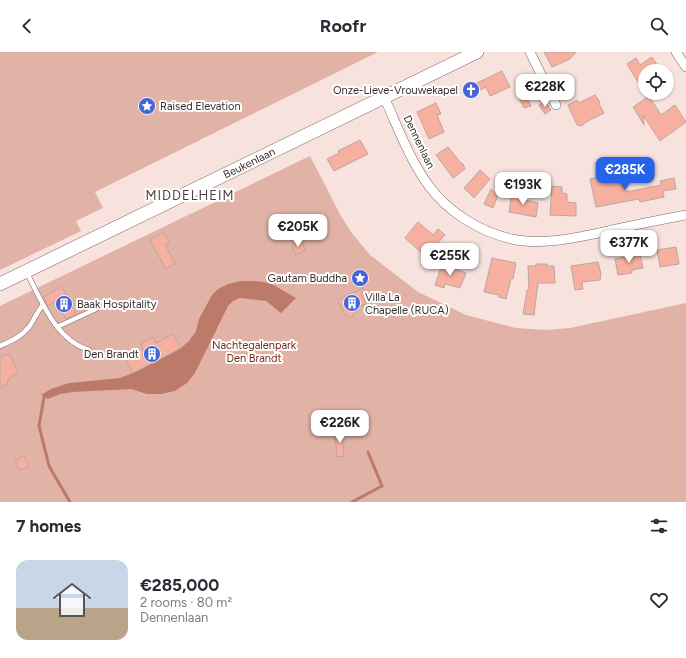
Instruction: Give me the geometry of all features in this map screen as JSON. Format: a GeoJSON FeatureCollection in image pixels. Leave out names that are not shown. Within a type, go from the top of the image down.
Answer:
{"type":"FeatureCollection","features":[{"type":"Feature","properties":{"kind":"street","name":"Beukenlaan"},"geometry":{"type":"LineString","coordinates":[[0,284],[477,52]]}},
{"type":"Feature","properties":{"kind":"street"},"geometry":{"type":"LineString","coordinates":[[530,52],[556,106]]}},
{"type":"Feature","properties":{"kind":"street"},"geometry":{"type":"LineString","coordinates":[[676,52],[686,67]]}},
{"type":"Feature","properties":{"kind":"street","name":"Dennenlaan"},"geometry":{"type":"LineString","coordinates":[[384,97],[408,153],[416,168],[430,188],[446,205],[467,221],[487,231],[512,240],[546,241],[568,239],[686,215]]}},
{"type":"Feature","properties":{"kind":"lane"},"geometry":{"type":"LineString","coordinates":[[26,271],[43,305],[57,327],[73,342],[82,348],[89,350]]}},
{"type":"Feature","properties":{"kind":"lane"},"geometry":{"type":"LineString","coordinates":[[0,346],[16,339],[28,328],[43,305]]}},
{"type":"Feature","properties":{"kind":"lane"},"geometry":{"type":"LineString","coordinates":[[57,327],[96,309]]}},
{"type":"Feature","properties":{"kind":"green space"},"geometry":{"type":"Polygon","coordinates":[[[0,52],[378,52],[95,192],[103,208],[76,221],[81,231],[0,270],[0,52]]]}},
{"type":"Feature","properties":{"kind":"green space","name":"Nachtegalenpark Den Brandt"},"geometry":{"type":"Polygon","coordinates":[[[310,156],[341,216],[351,232],[370,255],[418,292],[466,315],[516,328],[546,330],[570,328],[686,303],[686,502],[0,502],[0,306],[310,156]]]}},
{"type":"Feature","properties":{"kind":"shaded area"},"geometry":{"type":"Polygon","coordinates":[[[241,281],[270,283],[296,298],[281,313],[266,301],[240,298],[233,301],[228,306],[195,373],[187,383],[175,391],[161,394],[147,394],[131,389],[73,392],[60,394],[48,399],[41,395],[51,389],[69,383],[120,378],[133,373],[181,348],[189,341],[196,331],[199,319],[212,295],[218,289],[228,284],[241,281]]]}},
{"type":"Feature","properties":{"kind":"building"},"geometry":{"type":"Polygon","coordinates":[[[544,52],[576,52],[570,59],[552,67],[544,52]]]}},
{"type":"Feature","properties":{"kind":"building"},"geometry":{"type":"Polygon","coordinates":[[[652,57],[656,64],[642,64],[652,57]]]}},
{"type":"Feature","properties":{"kind":"building"},"geometry":{"type":"Polygon","coordinates":[[[636,58],[639,64],[638,64],[638,82],[627,64],[636,58]]]}},
{"type":"Feature","properties":{"kind":"building"},"geometry":{"type":"Polygon","coordinates":[[[502,71],[510,87],[490,96],[486,87],[470,95],[467,88],[502,71]]]}},
{"type":"Feature","properties":{"kind":"building"},"geometry":{"type":"Polygon","coordinates":[[[526,95],[531,106],[524,108],[519,98],[526,95]]]}},
{"type":"Feature","properties":{"kind":"building"},"geometry":{"type":"Polygon","coordinates":[[[595,95],[600,102],[599,104],[604,113],[586,122],[582,126],[577,125],[568,105],[577,100],[579,103],[595,95]]]}},
{"type":"Feature","properties":{"kind":"building"},"geometry":{"type":"Polygon","coordinates":[[[643,100],[652,100],[661,115],[675,105],[686,122],[660,141],[643,115],[644,125],[633,107],[643,100]]]}},
{"type":"Feature","properties":{"kind":"building"},"geometry":{"type":"Polygon","coordinates":[[[545,101],[551,110],[545,114],[539,105],[545,101]]]}},
{"type":"Feature","properties":{"kind":"building"},"geometry":{"type":"Polygon","coordinates":[[[436,103],[441,114],[437,115],[444,132],[429,139],[417,112],[436,103]]]}},
{"type":"Feature","properties":{"kind":"building"},"geometry":{"type":"Polygon","coordinates":[[[360,140],[368,154],[334,171],[327,159],[339,153],[338,151],[360,140]]]}},
{"type":"Feature","properties":{"kind":"building"},"geometry":{"type":"Polygon","coordinates":[[[448,147],[463,164],[465,169],[453,178],[436,155],[448,147]]]}},
{"type":"Feature","properties":{"kind":"building"},"geometry":{"type":"Polygon","coordinates":[[[480,170],[490,179],[474,198],[464,188],[480,170]]]}},
{"type":"Feature","properties":{"kind":"building"},"geometry":{"type":"Polygon","coordinates":[[[622,173],[626,192],[661,185],[660,181],[674,178],[676,189],[663,191],[664,197],[640,202],[639,199],[596,207],[590,179],[622,173]]]}},
{"type":"Feature","properties":{"kind":"building"},"geometry":{"type":"Polygon","coordinates":[[[552,186],[562,187],[562,193],[567,194],[567,202],[576,203],[576,216],[550,215],[552,186]]]}},
{"type":"Feature","properties":{"kind":"building"},"geometry":{"type":"Polygon","coordinates":[[[491,189],[498,195],[493,208],[484,204],[491,189]]]}},
{"type":"Feature","properties":{"kind":"building"},"geometry":{"type":"Polygon","coordinates":[[[512,192],[527,196],[526,200],[538,203],[536,217],[509,212],[512,192]]]}},
{"type":"Feature","properties":{"kind":"building"},"geometry":{"type":"Polygon","coordinates":[[[418,222],[433,235],[438,229],[445,235],[427,255],[424,252],[423,254],[405,238],[418,222]]]}},
{"type":"Feature","properties":{"kind":"building"},"geometry":{"type":"Polygon","coordinates":[[[164,232],[169,242],[165,244],[175,264],[166,269],[150,240],[164,232]]]}},
{"type":"Feature","properties":{"kind":"building"},"geometry":{"type":"Polygon","coordinates":[[[301,241],[305,250],[296,255],[292,246],[301,241]]]}},
{"type":"Feature","properties":{"kind":"building"},"geometry":{"type":"Polygon","coordinates":[[[676,247],[679,264],[660,267],[657,250],[676,247]]]}},
{"type":"Feature","properties":{"kind":"building"},"geometry":{"type":"Polygon","coordinates":[[[640,254],[643,268],[632,270],[632,273],[618,275],[615,259],[640,254]]]}},
{"type":"Feature","properties":{"kind":"building"},"geometry":{"type":"Polygon","coordinates":[[[492,258],[516,263],[513,279],[511,279],[506,299],[499,297],[499,295],[484,292],[492,258]]]}},
{"type":"Feature","properties":{"kind":"building"},"geometry":{"type":"Polygon","coordinates":[[[598,262],[601,274],[600,280],[582,282],[583,289],[575,290],[571,266],[598,262]]]}},
{"type":"Feature","properties":{"kind":"building"},"geometry":{"type":"Polygon","coordinates":[[[442,264],[466,273],[460,288],[445,284],[444,288],[435,285],[442,264]]]}},
{"type":"Feature","properties":{"kind":"building"},"geometry":{"type":"Polygon","coordinates":[[[536,264],[547,264],[547,266],[554,266],[555,283],[538,283],[534,315],[523,314],[527,290],[529,290],[528,266],[536,266],[536,264]]]}},
{"type":"Feature","properties":{"kind":"building","name":"Baak Hospitality"},"geometry":{"type":"Polygon","coordinates":[[[62,287],[76,314],[66,319],[56,301],[48,306],[43,297],[62,287]]]}},
{"type":"Feature","properties":{"kind":"building","name":"Villa La Chapelle (RUCA)"},"geometry":{"type":"Polygon","coordinates":[[[363,288],[361,295],[366,304],[354,308],[356,311],[353,316],[351,317],[345,315],[338,300],[363,288]]]}},
{"type":"Feature","properties":{"kind":"building","name":"Den Brandt"},"geometry":{"type":"Polygon","coordinates":[[[173,334],[181,348],[133,373],[126,359],[143,350],[141,343],[153,337],[156,343],[173,334]]]}},
{"type":"Feature","properties":{"kind":"building"},"geometry":{"type":"Polygon","coordinates":[[[6,354],[9,354],[18,372],[9,378],[7,384],[0,389],[0,358],[6,354]]]}},
{"type":"Feature","properties":{"kind":"building"},"geometry":{"type":"Polygon","coordinates":[[[342,431],[344,456],[337,457],[335,432],[342,431]]]}},
{"type":"Feature","properties":{"kind":"building"},"geometry":{"type":"Polygon","coordinates":[[[24,456],[29,466],[20,470],[15,461],[24,456]]]}},
{"type":"Feature","properties":{"kind":"waterway"},"geometry":{"type":"LineString","coordinates":[[44,397],[39,426],[49,466],[70,502]]}},
{"type":"Feature","properties":{"kind":"waterway"},"geometry":{"type":"LineString","coordinates":[[352,502],[382,486],[368,452]]}},
{"type":"Feature","properties":{"kind":"place","name":"Onze-Lieve-Vrouwekapel"},"geometry":{"type":"Point","coordinates":[471,90]}},
{"type":"Feature","properties":{"kind":"place","name":"Raised Elevation"},"geometry":{"type":"Point","coordinates":[147,106]}},
{"type":"Feature","properties":{"kind":"place","name":"Gautam Buddha"},"geometry":{"type":"Point","coordinates":[360,278]}},
{"type":"Feature","properties":{"kind":"place","name":"Villa La Chapelle (RUCA)"},"geometry":{"type":"Point","coordinates":[352,303]}},
{"type":"Feature","properties":{"kind":"place","name":"Baak Hospitality"},"geometry":{"type":"Point","coordinates":[64,304]}},
{"type":"Feature","properties":{"kind":"place","name":"Den Brandt"},"geometry":{"type":"Point","coordinates":[152,354]}},
{"type":"Feature","properties":{"kind":"district","name":"MIDDELHEIM"},"geometry":{"type":"Point","coordinates":[190,195]}}]}
